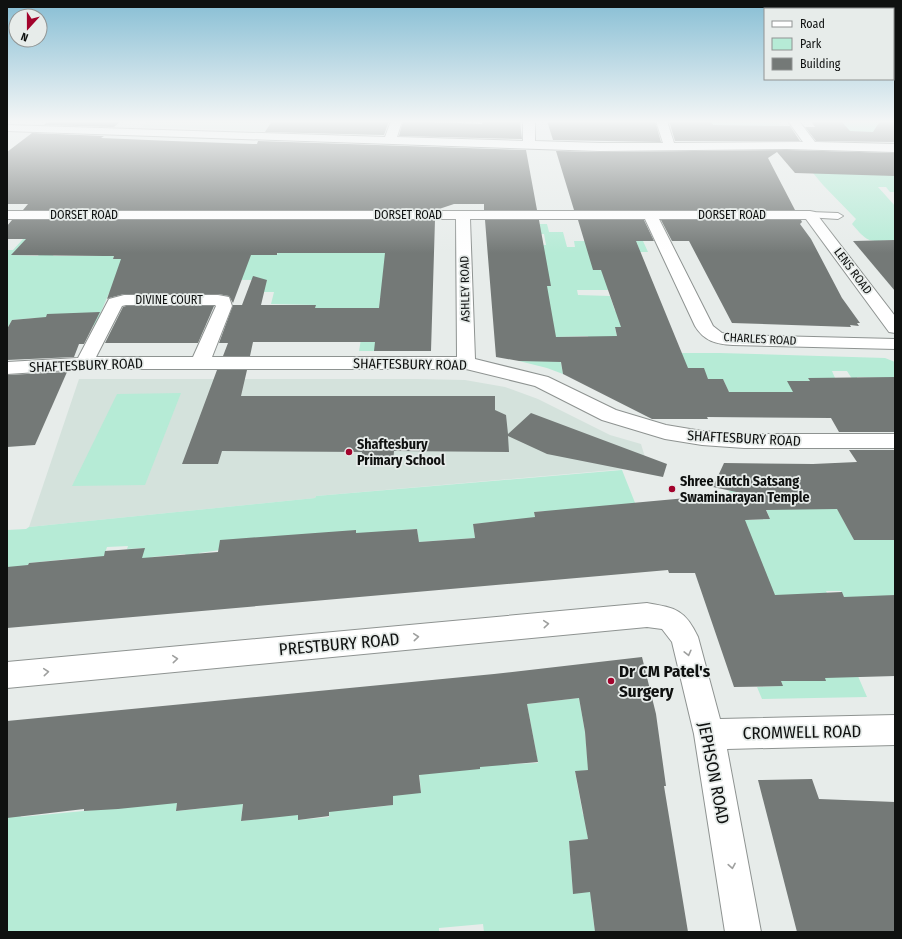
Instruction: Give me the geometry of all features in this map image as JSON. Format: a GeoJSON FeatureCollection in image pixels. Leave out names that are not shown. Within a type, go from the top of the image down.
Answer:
{"type":"FeatureCollection","features":[{"type":"Feature","properties":{"kind":"street","name":"DORSET ROAD"},"geometry":{"type":"LineString","coordinates":[[7,215],[810,215]]}},
{"type":"Feature","properties":{"kind":"street","name":"ASHLEY ROAD"},"geometry":{"type":"LineString","coordinates":[[464,215],[466,363]]}},
{"type":"Feature","properties":{"kind":"street","name":"CHARLES ROAD"},"geometry":{"type":"LineString","coordinates":[[650,215],[707,332],[713,336],[733,340],[895,344]]}},
{"type":"Feature","properties":{"kind":"street","name":"LENS ROAD"},"geometry":{"type":"LineString","coordinates":[[810,215],[895,328]]}},
{"type":"Feature","properties":{"kind":"street","name":"DIVINE COURT"},"geometry":{"type":"LineString","coordinates":[[84,363],[115,303],[124,300],[218,300],[223,302],[224,306],[200,363]]}},
{"type":"Feature","properties":{"kind":"street","name":"SHAFTESBURY ROAD"},"geometry":{"type":"LineString","coordinates":[[7,368],[84,363],[466,363],[541,381],[609,416],[665,432],[702,438],[744,440],[895,441]]}},
{"type":"Feature","properties":{"kind":"street","name":"PRESTBURY ROAD"},"geometry":{"type":"LineString","coordinates":[[7,675],[647,615],[670,619]]}},
{"type":"Feature","properties":{"kind":"street","name":"JEPHSON ROAD"},"geometry":{"type":"LineString","coordinates":[[670,619],[684,637],[709,734],[743,932]]}},
{"type":"Feature","properties":{"kind":"street","name":"CROMWELL ROAD"},"geometry":{"type":"LineString","coordinates":[[709,734],[895,730]]}},
{"type":"Feature","properties":{"kind":"lane"},"geometry":{"type":"LineString","coordinates":[[810,215],[838,216]]}},
{"type":"Feature","properties":{"kind":"shaded area","name":"Shaftesbury Primary School"},"geometry":{"type":"Polygon","coordinates":[[[79,379],[465,380],[505,387],[538,399],[610,435],[641,444],[648,467],[316,496],[315,498],[29,527],[79,379]]]}},
{"type":"Feature","properties":{"kind":"green space"},"geometry":{"type":"Polygon","coordinates":[[[808,167],[895,174],[895,192],[890,192],[886,187],[878,187],[895,206],[895,240],[875,241],[867,239],[863,236],[852,224],[856,219],[808,167]]]}},
{"type":"Feature","properties":{"kind":"green space"},"geometry":{"type":"Polygon","coordinates":[[[392,224],[390,297],[380,297],[380,310],[386,344],[385,351],[359,351],[363,327],[349,308],[315,308],[315,305],[271,304],[274,292],[257,292],[256,280],[123,279],[109,293],[95,326],[48,314],[38,330],[35,318],[12,320],[7,329],[7,250],[13,250],[23,239],[29,239],[12,255],[38,256],[43,249],[54,256],[114,256],[113,259],[227,239],[277,255],[279,248],[392,224]]]}},
{"type":"Feature","properties":{"kind":"green space"},"geometry":{"type":"Polygon","coordinates":[[[537,224],[547,224],[549,232],[563,232],[567,247],[575,247],[574,241],[643,241],[648,252],[640,252],[637,243],[617,243],[605,269],[625,290],[577,290],[578,295],[610,296],[615,311],[622,311],[628,327],[615,328],[618,340],[644,353],[720,353],[885,358],[895,362],[895,378],[857,377],[858,388],[847,371],[832,371],[835,378],[808,378],[810,381],[793,392],[745,392],[730,395],[723,379],[708,379],[692,369],[593,357],[588,336],[556,337],[563,374],[547,368],[519,361],[514,245],[546,245],[544,234],[513,234],[537,224]]]}},
{"type":"Feature","properties":{"kind":"green space"},"geometry":{"type":"Polygon","coordinates":[[[181,393],[145,485],[72,486],[117,394],[181,393]]]}},
{"type":"Feature","properties":{"kind":"green space"},"geometry":{"type":"Polygon","coordinates":[[[622,470],[645,528],[544,511],[534,512],[535,518],[473,524],[475,538],[419,542],[417,529],[401,530],[356,546],[356,531],[199,553],[196,573],[185,554],[152,557],[136,579],[144,548],[127,549],[128,546],[107,547],[103,559],[79,558],[29,563],[28,565],[7,574],[7,530],[315,498],[316,496],[622,470]]]}},
{"type":"Feature","properties":{"kind":"green space"},"geometry":{"type":"Polygon","coordinates":[[[729,491],[736,491],[749,520],[770,519],[766,509],[828,491],[854,540],[895,540],[895,595],[847,602],[841,591],[826,591],[848,637],[841,637],[867,697],[762,699],[757,687],[782,686],[781,681],[817,681],[792,595],[749,595],[736,508],[729,491]]]}},
{"type":"Feature","properties":{"kind":"green space"},"geometry":{"type":"Polygon","coordinates":[[[579,698],[587,754],[608,752],[608,767],[575,772],[583,815],[621,813],[623,823],[586,828],[588,839],[569,841],[573,893],[622,889],[623,897],[591,902],[595,932],[484,932],[483,924],[439,928],[439,932],[7,932],[7,798],[21,817],[115,808],[178,797],[176,811],[206,808],[209,794],[246,773],[241,821],[268,818],[299,801],[298,820],[329,817],[330,801],[360,798],[360,809],[393,805],[390,731],[421,792],[419,771],[477,747],[506,716],[513,764],[538,763],[527,704],[579,698]]]}},
{"type":"Feature","properties":{"kind":"building"},"geometry":{"type":"Polygon","coordinates":[[[7,165],[529,165],[537,210],[484,210],[484,204],[454,204],[436,210],[23,210],[28,204],[7,204],[7,165]]]}},
{"type":"Feature","properties":{"kind":"building"},"geometry":{"type":"Polygon","coordinates":[[[560,165],[772,165],[795,210],[574,210],[560,165]]]}},
{"type":"Feature","properties":{"kind":"building"},"geometry":{"type":"Polygon","coordinates":[[[788,165],[895,165],[895,176],[795,173],[788,165]]]}},
{"type":"Feature","properties":{"kind":"building"},"geometry":{"type":"Polygon","coordinates":[[[12,220],[435,220],[431,351],[374,351],[375,342],[253,342],[250,356],[223,356],[228,343],[219,343],[233,305],[242,305],[253,276],[267,280],[261,305],[316,305],[315,308],[379,308],[385,253],[277,253],[277,255],[251,255],[233,303],[229,296],[218,294],[124,294],[107,299],[121,259],[113,259],[114,256],[11,255],[26,239],[7,239],[7,226],[12,220]]]}},
{"type":"Feature","properties":{"kind":"building"},"geometry":{"type":"Polygon","coordinates":[[[485,220],[539,220],[551,286],[547,286],[556,337],[617,336],[615,327],[621,327],[601,270],[593,270],[578,220],[644,220],[654,241],[636,241],[688,368],[704,368],[708,379],[723,379],[729,392],[793,392],[787,381],[810,381],[808,378],[895,377],[895,432],[839,432],[831,418],[707,417],[708,419],[652,419],[563,374],[561,362],[519,361],[496,357],[485,220]]]}},
{"type":"Feature","properties":{"kind":"building"},"geometry":{"type":"Polygon","coordinates":[[[661,220],[801,220],[802,222],[800,224],[811,239],[842,298],[860,323],[857,323],[859,326],[732,323],[689,241],[672,241],[661,220]]]}},
{"type":"Feature","properties":{"kind":"building"},"geometry":{"type":"Polygon","coordinates":[[[895,240],[895,291],[853,241],[895,240]]]}},
{"type":"Feature","properties":{"kind":"building"},"geometry":{"type":"Polygon","coordinates":[[[214,306],[198,343],[105,343],[123,307],[214,306]]]}},
{"type":"Feature","properties":{"kind":"building"},"geometry":{"type":"Polygon","coordinates":[[[100,312],[84,344],[79,344],[74,357],[7,360],[7,329],[12,320],[46,317],[47,314],[100,312]]]}},
{"type":"Feature","properties":{"kind":"building"},"geometry":{"type":"Polygon","coordinates":[[[217,370],[247,370],[241,396],[495,396],[495,410],[506,415],[508,434],[531,413],[667,464],[663,477],[547,454],[508,436],[509,452],[394,451],[393,463],[360,463],[362,452],[222,451],[218,464],[182,464],[217,370]]]}},
{"type":"Feature","properties":{"kind":"building"},"geometry":{"type":"Polygon","coordinates":[[[67,372],[35,445],[7,447],[7,375],[67,372]]]}},
{"type":"Feature","properties":{"kind":"building"},"geometry":{"type":"Polygon","coordinates":[[[849,450],[895,450],[895,540],[854,540],[837,509],[766,510],[770,519],[745,520],[775,595],[842,592],[844,597],[895,595],[895,676],[825,678],[826,681],[781,681],[783,686],[734,687],[695,573],[669,573],[668,570],[7,628],[7,567],[28,565],[29,563],[104,556],[105,551],[145,548],[142,558],[218,552],[220,540],[356,530],[356,533],[417,529],[419,542],[475,538],[473,524],[535,517],[534,512],[741,493],[713,487],[724,463],[813,464],[857,462],[849,450]]]}},
{"type":"Feature","properties":{"kind":"building"},"geometry":{"type":"Polygon","coordinates":[[[642,657],[656,714],[666,786],[664,786],[688,932],[595,932],[590,892],[573,894],[569,841],[588,839],[575,771],[588,770],[585,732],[579,698],[527,704],[538,762],[480,767],[480,769],[419,775],[421,793],[393,796],[393,805],[329,812],[329,816],[298,820],[298,815],[241,821],[243,804],[176,811],[177,803],[118,809],[84,811],[84,809],[7,818],[7,721],[494,674],[642,657]]]}},
{"type":"Feature","properties":{"kind":"building"},"geometry":{"type":"Polygon","coordinates":[[[812,779],[819,799],[895,802],[895,932],[797,932],[758,780],[812,779]]]}},
{"type":"Feature","properties":{"kind":"place","name":"Shaftesbury Primary School"},"geometry":{"type":"Point","coordinates":[349,452]}},
{"type":"Feature","properties":{"kind":"place","name":"Shree Kutch Satsang Swaminarayan Temple"},"geometry":{"type":"Point","coordinates":[672,489]}},
{"type":"Feature","properties":{"kind":"place","name":"Dr CM Patel's Surgery"},"geometry":{"type":"Point","coordinates":[611,681]}}]}
